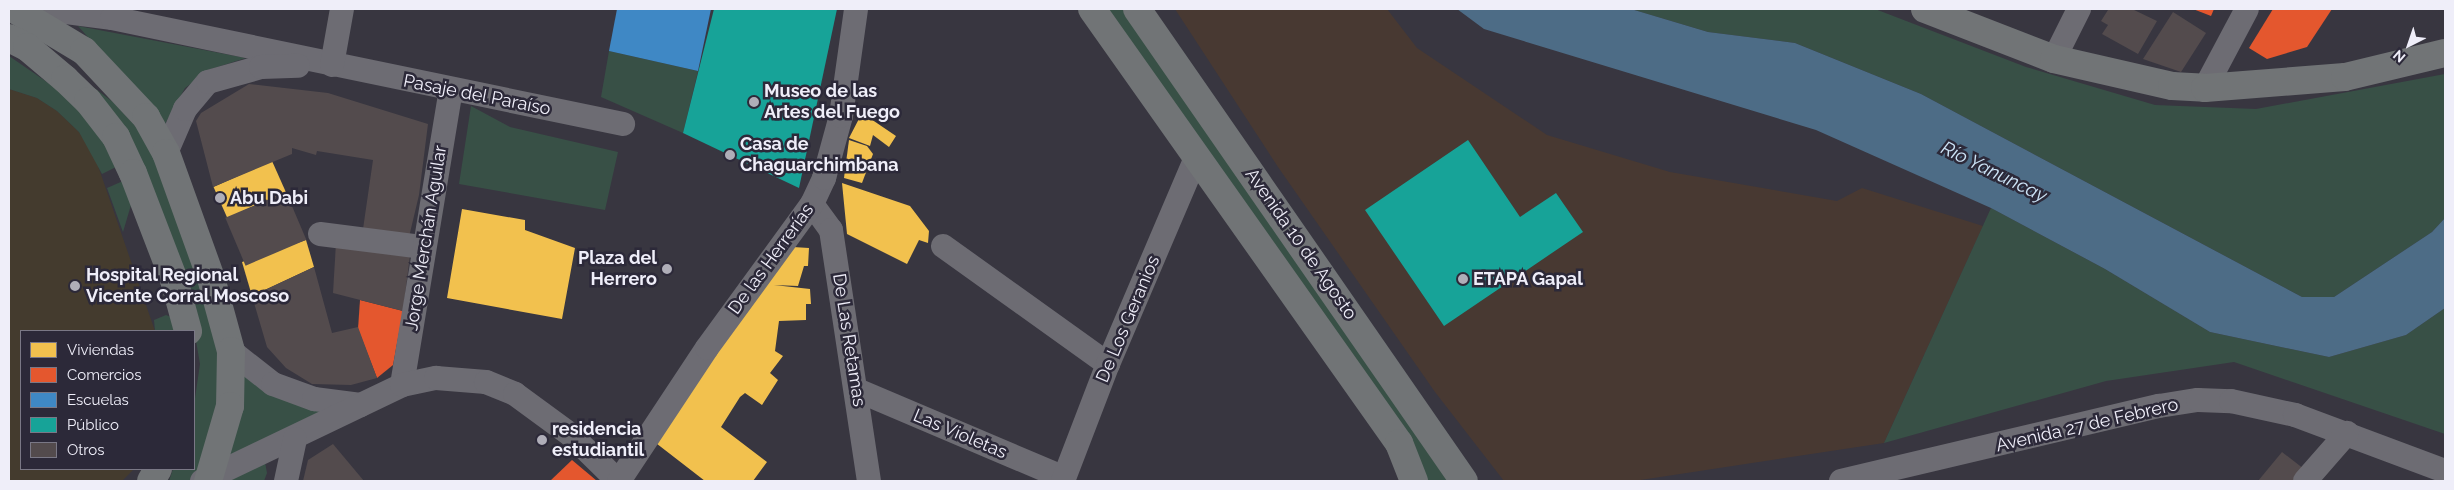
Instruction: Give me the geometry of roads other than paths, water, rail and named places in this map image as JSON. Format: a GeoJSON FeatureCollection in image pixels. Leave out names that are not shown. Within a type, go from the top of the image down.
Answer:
{"type":"FeatureCollection","features":[{"type":"Feature","properties":{"kind":"main road"},"geometry":{"type":"LineString","coordinates":[[14,9],[84,51],[146,117],[166,153],[211,278],[231,351],[230,406],[206,480]]}},
{"type":"Feature","properties":{"kind":"main road","name":"Avenida 10 de Agosto"},"geometry":{"type":"LineString","coordinates":[[1092,9],[1400,443],[1414,481]]}},
{"type":"Feature","properties":{"kind":"main road","name":"Avenida 10 de Agosto"},"geometry":{"type":"LineString","coordinates":[[1136,9],[1464,481]]}},
{"type":"Feature","properties":{"kind":"main road"},"geometry":{"type":"LineString","coordinates":[[1925,9],[2054,59],[2172,86],[2205,88],[2344,77],[2445,54]]}},
{"type":"Feature","properties":{"kind":"main road"},"geometry":{"type":"LineString","coordinates":[[9,38],[27,47],[65,79],[88,101],[116,137],[133,173],[174,280],[188,330]]}},
{"type":"Feature","properties":{"kind":"main road"},"geometry":{"type":"LineString","coordinates":[[151,481],[157,470]]}},
{"type":"Feature","properties":{"kind":"street","name":"Pasaje del Paraíso"},"geometry":{"type":"LineString","coordinates":[[43,9],[113,13],[332,65],[623,124]]}},
{"type":"Feature","properties":{"kind":"street"},"geometry":{"type":"LineString","coordinates":[[332,65],[342,9]]}},
{"type":"Feature","properties":{"kind":"street","name":"De las Herrerías"},"geometry":{"type":"LineString","coordinates":[[618,481],[707,348],[812,204],[824,178],[840,116],[856,9]]}},
{"type":"Feature","properties":{"kind":"street"},"geometry":{"type":"LineString","coordinates":[[2054,59],[2078,9]]}},
{"type":"Feature","properties":{"kind":"street"},"geometry":{"type":"LineString","coordinates":[[2205,88],[2247,9]]}},
{"type":"Feature","properties":{"kind":"street","name":"Pasaje del Paraíso"},"geometry":{"type":"LineString","coordinates":[[166,153],[185,109],[208,82],[261,67],[332,65]]}},
{"type":"Feature","properties":{"kind":"street","name":"Jorge Merchán Aguilar"},"geometry":{"type":"LineString","coordinates":[[402,385],[423,247],[451,90]]}},
{"type":"Feature","properties":{"kind":"street","name":"De Los Geranios"},"geometry":{"type":"LineString","coordinates":[[1063,480],[1108,364],[1196,158]]}},
{"type":"Feature","properties":{"kind":"street","name":"De Las Retamas"},"geometry":{"type":"LineString","coordinates":[[812,204],[831,230],[857,390],[869,481]]}},
{"type":"Feature","properties":{"kind":"street"},"geometry":{"type":"LineString","coordinates":[[320,234],[423,247]]}},
{"type":"Feature","properties":{"kind":"street"},"geometry":{"type":"LineString","coordinates":[[943,246],[1108,364]]}},
{"type":"Feature","properties":{"kind":"street"},"geometry":{"type":"LineString","coordinates":[[231,351],[273,384],[314,399],[361,405]]}},
{"type":"Feature","properties":{"kind":"street"},"geometry":{"type":"LineString","coordinates":[[206,480],[295,439],[402,385],[436,378],[486,382],[515,394],[570,435],[618,481]]}},
{"type":"Feature","properties":{"kind":"street","name":"Las Violetas"},"geometry":{"type":"LineString","coordinates":[[857,390],[1063,480]]}},
{"type":"Feature","properties":{"kind":"street","name":"Avenida 27 de Febrero"},"geometry":{"type":"LineString","coordinates":[[1841,481],[2159,406],[2198,400],[2269,408],[2347,433],[2445,471]]}},
{"type":"Feature","properties":{"kind":"street"},"geometry":{"type":"LineString","coordinates":[[2305,481],[2347,433]]}},
{"type":"Feature","properties":{"kind":"street"},"geometry":{"type":"LineString","coordinates":[[286,481],[295,439]]}},
{"type":"Feature","properties":{"kind":"water","name":"Río Yanuncay"},"geometry":{"type":"Polygon","coordinates":[[[1457,9],[1631,9],[1708,32],[1795,43],[1921,94],[2302,297],[2334,297],[2432,232],[2445,218],[2445,308],[2406,335],[2329,357],[2210,332],[2105,269],[1991,208],[1816,130],[1484,29],[1457,9]]]}},
{"type":"Feature","properties":{"kind":"place","name":"Museo de las Artes del Fuego"},"geometry":{"type":"Point","coordinates":[754,102]}},
{"type":"Feature","properties":{"kind":"place","name":"Casa de Chaguarchimbana"},"geometry":{"type":"Point","coordinates":[730,155]}},
{"type":"Feature","properties":{"kind":"place","name":"Abu Dabi"},"geometry":{"type":"Point","coordinates":[220,198]}},
{"type":"Feature","properties":{"kind":"place","name":"Plaza del Herrero"},"geometry":{"type":"Point","coordinates":[667,269]}},
{"type":"Feature","properties":{"kind":"place","name":"ETAPA Gapal"},"geometry":{"type":"Point","coordinates":[1463,279]}},
{"type":"Feature","properties":{"kind":"place","name":"Hospital Regional Vicente Corral Moscoso"},"geometry":{"type":"Point","coordinates":[75,286]}},
{"type":"Feature","properties":{"kind":"place","name":"residencia estudiantil"},"geometry":{"type":"Point","coordinates":[542,440]}}]}
